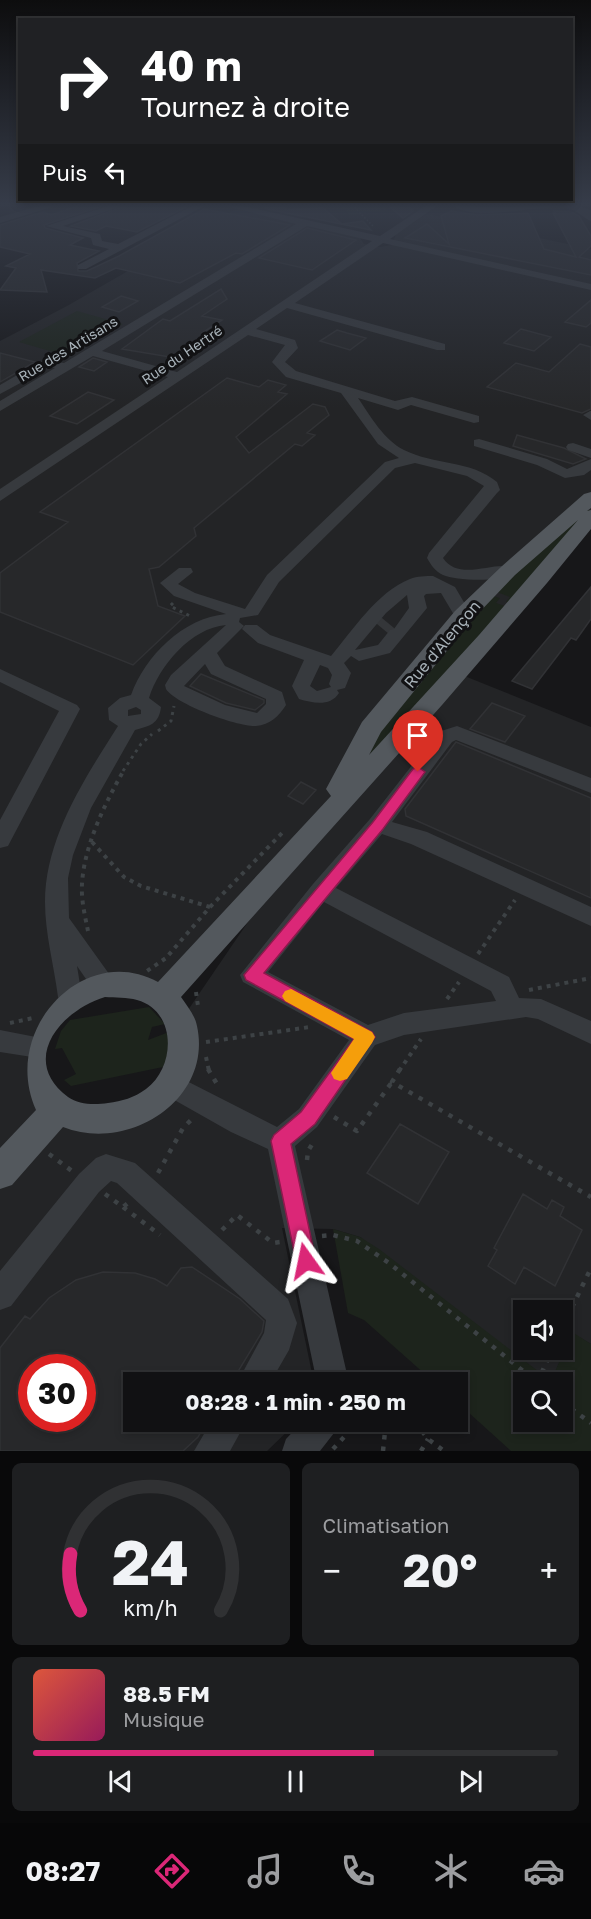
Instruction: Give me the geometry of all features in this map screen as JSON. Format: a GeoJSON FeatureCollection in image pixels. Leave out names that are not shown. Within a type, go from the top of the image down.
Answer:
{"type":"FeatureCollection","features":[{"type":"Feature","properties":{"kind":"main road","name":"Rue d'Alençon"},"geometry":{"type":"LineString","coordinates":[[325,816],[371,728],[463,616],[508,571],[591,498]]}},
{"type":"Feature","properties":{"kind":"main road","name":"Rue d'Alençon"},"geometry":{"type":"LineString","coordinates":[[162,998],[547,572],[591,516]]}},
{"type":"Feature","properties":{"kind":"main road"},"geometry":{"type":"LineString","coordinates":[[105,985],[141,987],[162,998],[179,1017],[186,1042],[181,1070],[171,1085],[152,1103],[113,1119],[83,1119],[58,1109],[45,1098],[33,1078],[32,1046],[49,1014],[70,998],[105,985]]}},
{"type":"Feature","properties":{"kind":"main road"},"geometry":{"type":"LineString","coordinates":[[0,1173],[58,1109]]}},
{"type":"Feature","properties":{"kind":"street","name":"Rue des Artisans"},"geometry":{"type":"LineString","coordinates":[[0,407],[223,273]]}},
{"type":"Feature","properties":{"kind":"street","name":"Rue du Hertré"},"geometry":{"type":"LineString","coordinates":[[0,496],[330,273]]}},
{"type":"Feature","properties":{"kind":"street"},"geometry":{"type":"LineString","coordinates":[[512,273],[591,287]]}},
{"type":"Feature","properties":{"kind":"street"},"geometry":{"type":"LineString","coordinates":[[284,304],[441,347]]}},
{"type":"Feature","properties":{"kind":"street"},"geometry":{"type":"LineString","coordinates":[[246,330],[291,343],[292,348],[278,362],[284,370],[346,392],[398,406],[402,402],[412,401],[474,419]]}},
{"type":"Feature","properties":{"kind":"street"},"geometry":{"type":"LineString","coordinates":[[93,352],[178,376]]}},
{"type":"Feature","properties":{"kind":"street"},"geometry":{"type":"LineString","coordinates":[[0,390],[48,363],[67,367]]}},
{"type":"Feature","properties":{"kind":"street"},"geometry":{"type":"LineString","coordinates":[[346,392],[389,447],[409,456],[483,477],[492,485],[492,490],[437,553],[437,562],[444,569],[472,574],[508,571]]}},
{"type":"Feature","properties":{"kind":"street"},"geometry":{"type":"LineString","coordinates":[[479,443],[542,462],[565,474],[579,472],[591,463]]}},
{"type":"Feature","properties":{"kind":"street"},"geometry":{"type":"LineString","coordinates":[[573,447],[591,454]]}},
{"type":"Feature","properties":{"kind":"street"},"geometry":{"type":"LineString","coordinates":[[208,653],[218,670],[275,696],[276,705],[262,718],[255,720],[211,714],[178,698],[174,685],[242,620],[273,579],[390,465],[409,456]]}},
{"type":"Feature","properties":{"kind":"street"},"geometry":{"type":"LineString","coordinates":[[185,572],[168,583],[169,587],[180,594],[242,620],[264,639],[314,657],[345,658],[384,649],[394,616],[386,605]]}},
{"type":"Feature","properties":{"kind":"street"},"geometry":{"type":"LineString","coordinates":[[314,657],[302,686],[306,694],[318,698],[334,689],[342,675],[341,669],[345,658],[386,605],[410,583],[434,581],[449,589],[457,599],[463,616]]}},
{"type":"Feature","properties":{"kind":"street"},"geometry":{"type":"LineString","coordinates":[[392,628],[418,608],[415,594],[418,590],[449,589]]}},
{"type":"Feature","properties":{"kind":"street"},"geometry":{"type":"LineString","coordinates":[[70,998],[56,900],[60,869],[68,842],[93,782],[129,724],[146,721],[152,714],[149,704],[139,700],[142,688],[154,666],[187,636],[207,623],[242,620]]}},
{"type":"Feature","properties":{"kind":"street"},"geometry":{"type":"LineString","coordinates":[[0,675],[70,709],[0,840]]}},
{"type":"Feature","properties":{"kind":"street"},"geometry":{"type":"LineString","coordinates":[[366,1037],[252,975],[321,890],[378,825],[445,737],[457,733],[591,786]]}},
{"type":"Feature","properties":{"kind":"street"},"geometry":{"type":"LineString","coordinates":[[378,825],[419,838],[591,917]]}},
{"type":"Feature","properties":{"kind":"street"},"geometry":{"type":"LineString","coordinates":[[321,890],[500,984],[511,1007]]}},
{"type":"Feature","properties":{"kind":"street"},"geometry":{"type":"LineString","coordinates":[[59,923],[105,985]]}},
{"type":"Feature","properties":{"kind":"street"},"geometry":{"type":"LineString","coordinates":[[280,1141],[308,1118],[366,1037],[404,1024],[511,1007],[542,1009],[591,1033]]}},
{"type":"Feature","properties":{"kind":"street"},"geometry":{"type":"LineString","coordinates":[[0,1041],[32,1046]]}},
{"type":"Feature","properties":{"kind":"street"},"geometry":{"type":"LineString","coordinates":[[171,1085],[240,1124],[280,1141],[318,1238],[332,1372]]}},
{"type":"Feature","properties":{"kind":"street"},"geometry":{"type":"LineString","coordinates":[[0,1295],[89,1183],[106,1167],[115,1167],[125,1172],[277,1310],[282,1323],[278,1339],[259,1372]]}},
{"type":"Feature","properties":{"kind":"street"},"geometry":{"type":"LineString","coordinates":[[210,1451],[223,1432]]}},
{"type":"Feature","properties":{"kind":"street"},"geometry":{"type":"LineString","coordinates":[[298,1451],[314,1432]]}},
{"type":"Feature","properties":{"kind":"path"},"geometry":{"type":"LineString","coordinates":[[89,941],[82,883],[92,842],[114,789],[133,754],[148,736],[171,721],[178,698]]}},
{"type":"Feature","properties":{"kind":"path"},"geometry":{"type":"LineString","coordinates":[[138,974],[162,962],[210,907],[284,831]]}},
{"type":"Feature","properties":{"kind":"path"},"geometry":{"type":"LineString","coordinates":[[92,842],[124,877],[141,886],[210,907]]}},
{"type":"Feature","properties":{"kind":"path"},"geometry":{"type":"LineString","coordinates":[[325,1124],[331,1115],[357,1131],[436,1019],[524,886]]}},
{"type":"Feature","properties":{"kind":"path"},"geometry":{"type":"LineString","coordinates":[[392,1082],[591,1197]]}},
{"type":"Feature","properties":{"kind":"path"},"geometry":{"type":"LineString","coordinates":[[307,1163],[308,1151],[320,1133]]}},
{"type":"Feature","properties":{"kind":"path"},"geometry":{"type":"LineString","coordinates":[[318,1238],[333,1235],[357,1241],[381,1257],[523,1372]]}},
{"type":"Feature","properties":{"kind":"path"},"geometry":{"type":"LineString","coordinates":[[573,1305],[591,1268]]}},
{"type":"Feature","properties":{"kind":"path"},"geometry":{"type":"LineString","coordinates":[[573,1410],[591,1423]]}},
{"type":"Feature","properties":{"kind":"path"},"geometry":{"type":"LineString","coordinates":[[332,1451],[349,1432]]}},
{"type":"Feature","properties":{"kind":"path"},"geometry":{"type":"LineString","coordinates":[[383,1451],[385,1432]]}},
{"type":"Feature","properties":{"kind":"path"},"geometry":{"type":"LineString","coordinates":[[423,1432],[444,1451]]}},
{"type":"Feature","properties":{"kind":"path"},"geometry":{"type":"LineString","coordinates":[[421,1451],[428,1439]]}},
{"type":"Feature","properties":{"kind":"shaded area"},"geometry":{"type":"Polygon","coordinates":[[[125,273],[591,273],[591,514],[162,998],[115,984],[36,1036],[58,1109],[152,1103],[188,1010],[297,850],[457,673],[591,727],[591,1344],[573,1334],[573,1300],[513,1300],[513,1353],[360,1237],[333,1229],[282,1228],[312,1372],[123,1372],[123,1432],[287,1432],[267,1451],[0,1451],[0,341],[125,273]]]}},
{"type":"Feature","properties":{"kind":"shaded area"},"geometry":{"type":"Polygon","coordinates":[[[77,311],[123,324],[67,356],[19,342],[77,311]]]}},
{"type":"Feature","properties":{"kind":"shaded area"},"geometry":{"type":"Polygon","coordinates":[[[587,509],[591,512],[514,605],[506,602],[510,597],[497,592],[581,511],[587,509]]]}},
{"type":"Feature","properties":{"kind":"shaded area"},"geometry":{"type":"Polygon","coordinates":[[[493,596],[500,598],[496,603],[511,608],[374,754],[368,752],[385,725],[493,596]]]}},
{"type":"Feature","properties":{"kind":"shaded area"},"geometry":{"type":"Polygon","coordinates":[[[149,1007],[165,1024],[152,1027],[148,1040],[169,1032],[168,1056],[163,1067],[71,1086],[64,1080],[76,1074],[62,1048],[55,1049],[61,1031],[70,1020],[149,1007]]]}},
{"type":"Feature","properties":{"kind":"shaded area"},"geometry":{"type":"Polygon","coordinates":[[[333,1229],[360,1237],[379,1249],[513,1352],[513,1360],[524,1360],[539,1372],[513,1372],[513,1432],[573,1432],[573,1372],[555,1372],[560,1360],[573,1360],[573,1333],[591,1344],[591,1451],[511,1451],[468,1412],[468,1372],[423,1372],[364,1320],[348,1313],[333,1229]]]}},
{"type":"Feature","properties":{"kind":"shaded area"},"geometry":{"type":"Polygon","coordinates":[[[522,1360],[560,1360],[555,1372],[538,1372],[522,1360]]]}},
{"type":"Feature","properties":{"kind":"building"},"geometry":{"type":"Polygon","coordinates":[[[13,273],[42,273],[47,292],[0,290],[13,273]]]}},
{"type":"Feature","properties":{"kind":"building"},"geometry":{"type":"Polygon","coordinates":[[[59,273],[106,273],[95,278],[59,273]]]}},
{"type":"Feature","properties":{"kind":"building"},"geometry":{"type":"Polygon","coordinates":[[[136,273],[199,273],[180,283],[136,273]]]}},
{"type":"Feature","properties":{"kind":"building"},"geometry":{"type":"Polygon","coordinates":[[[221,289],[227,299],[202,316],[222,320],[202,333],[210,335],[176,358],[122,349],[163,319],[170,321],[221,289]]]}},
{"type":"Feature","properties":{"kind":"building"},"geometry":{"type":"Polygon","coordinates":[[[121,296],[138,301],[119,312],[102,307],[121,296]]]}},
{"type":"Feature","properties":{"kind":"building"},"geometry":{"type":"Polygon","coordinates":[[[591,300],[591,323],[586,327],[565,322],[591,300]]]}},
{"type":"Feature","properties":{"kind":"building"},"geometry":{"type":"Polygon","coordinates":[[[521,329],[551,337],[534,351],[504,343],[521,329]]]}},
{"type":"Feature","properties":{"kind":"building"},"geometry":{"type":"Polygon","coordinates":[[[337,330],[366,338],[350,350],[320,341],[337,330]]]}},
{"type":"Feature","properties":{"kind":"building"},"geometry":{"type":"Polygon","coordinates":[[[580,344],[591,347],[591,409],[582,413],[487,387],[516,363],[549,372],[580,344]]]}},
{"type":"Feature","properties":{"kind":"building"},"geometry":{"type":"Polygon","coordinates":[[[0,353],[35,362],[0,382],[0,353]]]}},
{"type":"Feature","properties":{"kind":"building"},"geometry":{"type":"Polygon","coordinates":[[[93,358],[107,362],[94,371],[79,367],[93,358]]]}},
{"type":"Feature","properties":{"kind":"building"},"geometry":{"type":"Polygon","coordinates":[[[227,378],[259,387],[268,380],[286,385],[278,392],[287,394],[236,437],[249,453],[313,404],[325,407],[329,415],[307,433],[315,435],[302,446],[295,444],[194,528],[196,536],[159,567],[149,569],[158,606],[185,616],[133,665],[0,612],[0,573],[68,522],[40,512],[227,378]]]}},
{"type":"Feature","properties":{"kind":"building"},"geometry":{"type":"Polygon","coordinates":[[[88,392],[114,400],[77,424],[50,416],[88,392]]]}},
{"type":"Feature","properties":{"kind":"building"},"geometry":{"type":"Polygon","coordinates":[[[517,435],[564,448],[586,459],[573,464],[513,446],[517,435]]]}},
{"type":"Feature","properties":{"kind":"building"},"geometry":{"type":"Polygon","coordinates":[[[591,587],[591,619],[576,640],[571,638],[532,689],[512,681],[591,587]]]}},
{"type":"Feature","properties":{"kind":"building"},"geometry":{"type":"Polygon","coordinates":[[[201,674],[264,700],[264,703],[255,710],[226,703],[190,686],[201,674]]]}},
{"type":"Feature","properties":{"kind":"building"},"geometry":{"type":"Polygon","coordinates":[[[492,703],[525,716],[505,742],[470,729],[492,703]]]}},
{"type":"Feature","properties":{"kind":"building"},"geometry":{"type":"Polygon","coordinates":[[[456,742],[591,798],[591,898],[406,816],[405,809],[456,742]]]}},
{"type":"Feature","properties":{"kind":"building"},"geometry":{"type":"Polygon","coordinates":[[[301,782],[316,790],[303,804],[288,796],[301,782]]]}},
{"type":"Feature","properties":{"kind":"building"},"geometry":{"type":"Polygon","coordinates":[[[400,1124],[449,1152],[418,1204],[367,1173],[400,1124]]]}},
{"type":"Feature","properties":{"kind":"building"},"geometry":{"type":"Polygon","coordinates":[[[523,1194],[547,1209],[552,1200],[564,1207],[560,1216],[582,1230],[555,1286],[524,1267],[515,1284],[488,1266],[497,1250],[494,1248],[523,1194]]]}},
{"type":"Feature","properties":{"kind":"building"},"geometry":{"type":"Polygon","coordinates":[[[192,1267],[240,1299],[264,1321],[262,1332],[238,1372],[123,1372],[123,1432],[201,1432],[198,1437],[183,1451],[0,1451],[0,1348],[25,1316],[30,1319],[49,1298],[76,1280],[103,1272],[135,1273],[155,1279],[167,1286],[181,1268],[192,1267]]]}},
{"type":"Feature","properties":{"kind":"tunnel"},"geometry":{"type":"LineString","coordinates":[[383,629],[388,623]]}},
{"type":"Feature","properties":{"kind":"slow traffic"},"geometry":{"type":"LineString","coordinates":[[291,996],[366,1037],[340,1073]]}},
{"type":"Feature","properties":{"kind":"route"},"geometry":{"type":"LineString","coordinates":[[306,1261],[280,1141],[308,1118],[366,1037],[252,975],[321,890],[378,825],[418,772]]}}]}
